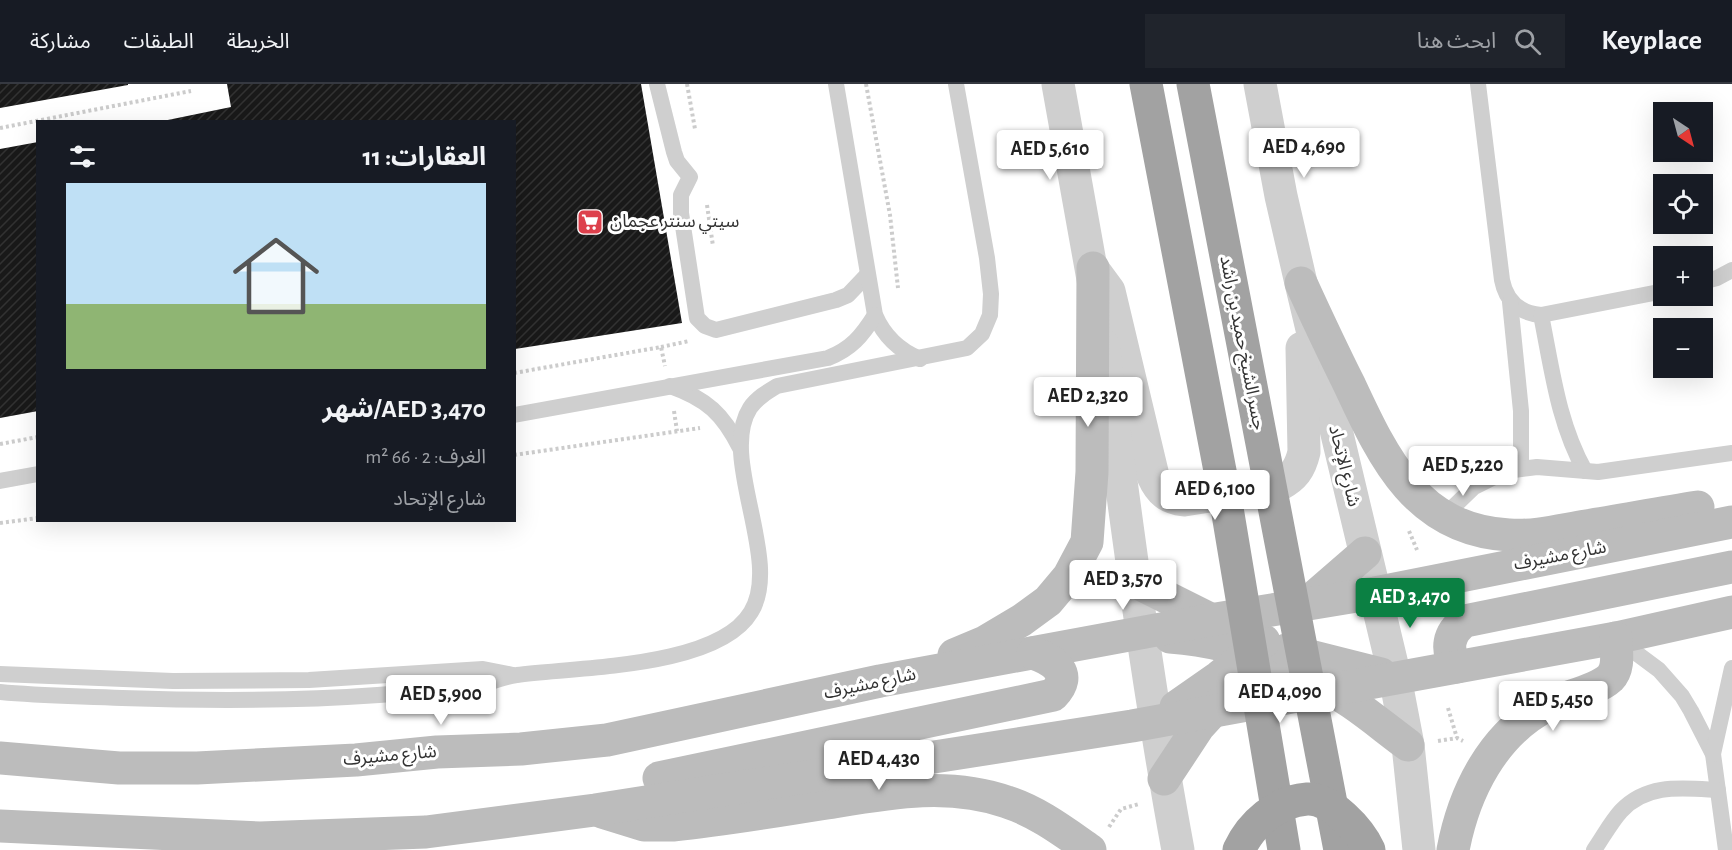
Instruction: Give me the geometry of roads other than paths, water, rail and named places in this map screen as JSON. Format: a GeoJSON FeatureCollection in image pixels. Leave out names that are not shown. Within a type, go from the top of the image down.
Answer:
{"type":"FeatureCollection","features":[{"type":"Feature","properties":{"kind":"highway"},"geometry":{"type":"LineString","coordinates":[[1146,84],[1226,502],[1284,850]]}},
{"type":"Feature","properties":{"kind":"highway","name":"جسر الشيخ حميد بن راشد"},"geometry":{"type":"LineString","coordinates":[[1193,84],[1340,850]]}},
{"type":"Feature","properties":{"kind":"highway"},"geometry":{"type":"LineString","coordinates":[[1239,850],[1243,840],[1265,816],[1293,802],[1308,799],[1317,801],[1343,815],[1365,839],[1369,850]]}},
{"type":"Feature","properties":{"kind":"main road"},"geometry":{"type":"LineString","coordinates":[[880,681],[986,642],[1022,620],[1048,601],[1069,576],[1087,542],[1091,490],[1093,268]]}},
{"type":"Feature","properties":{"kind":"main road"},"geometry":{"type":"LineString","coordinates":[[1301,284],[1374,437],[1397,475],[1420,499],[1444,516],[1481,531],[1509,536],[1537,535],[1732,501]]}},
{"type":"Feature","properties":{"kind":"main road","name":"شارع مشيرف"},"geometry":{"type":"LineString","coordinates":[[0,758],[119,768],[197,768],[356,760],[437,752],[521,749],[607,740],[880,681],[1209,620],[1375,592],[1732,522]]}},
{"type":"Feature","properties":{"kind":"main road"},"geometry":{"type":"LineString","coordinates":[[1164,779],[1199,726],[1306,604],[1365,553]]}},
{"type":"Feature","properties":{"kind":"main road"},"geometry":{"type":"LineString","coordinates":[[1457,667],[1449,651],[1449,642],[1457,626],[1473,618],[1732,567]]}},
{"type":"Feature","properties":{"kind":"main road"},"geometry":{"type":"LineString","coordinates":[[1134,581],[1266,650],[1353,703],[1408,744]]}},
{"type":"Feature","properties":{"kind":"main road"},"geometry":{"type":"LineString","coordinates":[[1156,722],[1266,650],[1375,592]]}},
{"type":"Feature","properties":{"kind":"main road"},"geometry":{"type":"LineString","coordinates":[[0,826],[260,838],[426,832],[595,810],[1156,722],[1616,638],[1732,612]]}},
{"type":"Feature","properties":{"kind":"main road"},"geometry":{"type":"LineString","coordinates":[[1143,634],[1266,650],[1395,677]]}},
{"type":"Feature","properties":{"kind":"main road"},"geometry":{"type":"LineString","coordinates":[[1453,850],[1458,821],[1472,785],[1493,753],[1532,714],[1603,683],[1612,676],[1616,669],[1616,638]]}},
{"type":"Feature","properties":{"kind":"main road"},"geometry":{"type":"LineString","coordinates":[[595,810],[612,792],[621,787],[1053,695],[1060,688],[1062,679],[1060,670],[1054,663],[1033,652]]}},
{"type":"Feature","properties":{"kind":"main road"},"geometry":{"type":"LineString","coordinates":[[595,810],[644,825],[673,825],[885,793],[940,790],[982,795],[1008,802],[1042,818],[1090,850]]}},
{"type":"Feature","properties":{"kind":"street"},"geometry":{"type":"LineString","coordinates":[[1058,84],[1093,268],[1134,581],[1164,779],[1178,850]]}},
{"type":"Feature","properties":{"kind":"street","name":"شارع الإتحاد"},"geometry":{"type":"LineString","coordinates":[[1267,93],[1281,196],[1395,677],[1408,744],[1419,850]]}},
{"type":"Feature","properties":{"kind":"street"},"geometry":{"type":"LineString","coordinates":[[1093,268],[1109,291],[1157,486],[1164,494],[1184,501],[1279,485],[1292,478],[1300,466],[1304,452],[1301,284]]}},
{"type":"Feature","properties":{"kind":"street"},"geometry":{"type":"LineString","coordinates":[[169,850],[260,838]]}},
{"type":"Feature","properties":{"kind":"lane"},"geometry":{"type":"LineString","coordinates":[[657,84],[677,161],[690,177],[681,195],[681,213],[697,318],[705,326],[716,330],[824,304],[848,296],[867,275]]}},
{"type":"Feature","properties":{"kind":"lane"},"geometry":{"type":"LineString","coordinates":[[836,84],[875,315],[880,327],[897,346],[908,354],[920,358]]}},
{"type":"Feature","properties":{"kind":"lane"},"geometry":{"type":"LineString","coordinates":[[0,692],[177,700],[317,697],[404,692],[483,684],[513,675],[640,663],[711,644],[733,633],[752,612],[760,586],[758,556],[741,449],[743,427],[750,409],[761,395],[777,386],[967,348],[982,334],[990,315],[991,294],[987,258],[956,84]]}},
{"type":"Feature","properties":{"kind":"lane"},"geometry":{"type":"LineString","coordinates":[[1478,84],[1502,280],[1504,291],[1510,302],[1521,411],[1521,468]]}},
{"type":"Feature","properties":{"kind":"lane"},"geometry":{"type":"LineString","coordinates":[[1713,279],[1732,270]]}},
{"type":"Feature","properties":{"kind":"lane"},"geometry":{"type":"LineString","coordinates":[[1510,302],[1530,314],[1541,315],[1653,293]]}},
{"type":"Feature","properties":{"kind":"lane"},"geometry":{"type":"LineString","coordinates":[[516,415],[828,358],[853,345],[875,315]]}},
{"type":"Feature","properties":{"kind":"lane"},"geometry":{"type":"LineString","coordinates":[[1541,315],[1562,420],[1568,438],[1585,471]]}},
{"type":"Feature","properties":{"kind":"lane"},"geometry":{"type":"LineString","coordinates":[[670,386],[687,392],[719,413],[728,424],[741,449]]}},
{"type":"Feature","properties":{"kind":"lane"},"geometry":{"type":"LineString","coordinates":[[1444,516],[1473,488],[1506,471],[1551,467],[1598,472],[1732,453]]}},
{"type":"Feature","properties":{"kind":"lane"},"geometry":{"type":"LineString","coordinates":[[0,481],[36,474]]}},
{"type":"Feature","properties":{"kind":"lane"},"geometry":{"type":"LineString","coordinates":[[1616,638],[1659,670],[1671,682],[1682,696],[1713,754],[1726,850]]}},
{"type":"Feature","properties":{"kind":"lane"},"geometry":{"type":"LineString","coordinates":[[0,674],[173,681],[309,680],[483,669],[513,675]]}},
{"type":"Feature","properties":{"kind":"lane"},"geometry":{"type":"LineString","coordinates":[[1713,754],[1732,669]]}},
{"type":"Feature","properties":{"kind":"lane"},"geometry":{"type":"LineString","coordinates":[[173,681],[177,700]]}},
{"type":"Feature","properties":{"kind":"lane"},"geometry":{"type":"LineString","coordinates":[[1594,850],[1620,812],[1634,800],[1650,791],[1670,788],[1718,790]]}},
{"type":"Feature","properties":{"kind":"place","name":"سيتي سنتر عجمان"},"geometry":{"type":"Point","coordinates":[590,222]}}]}
